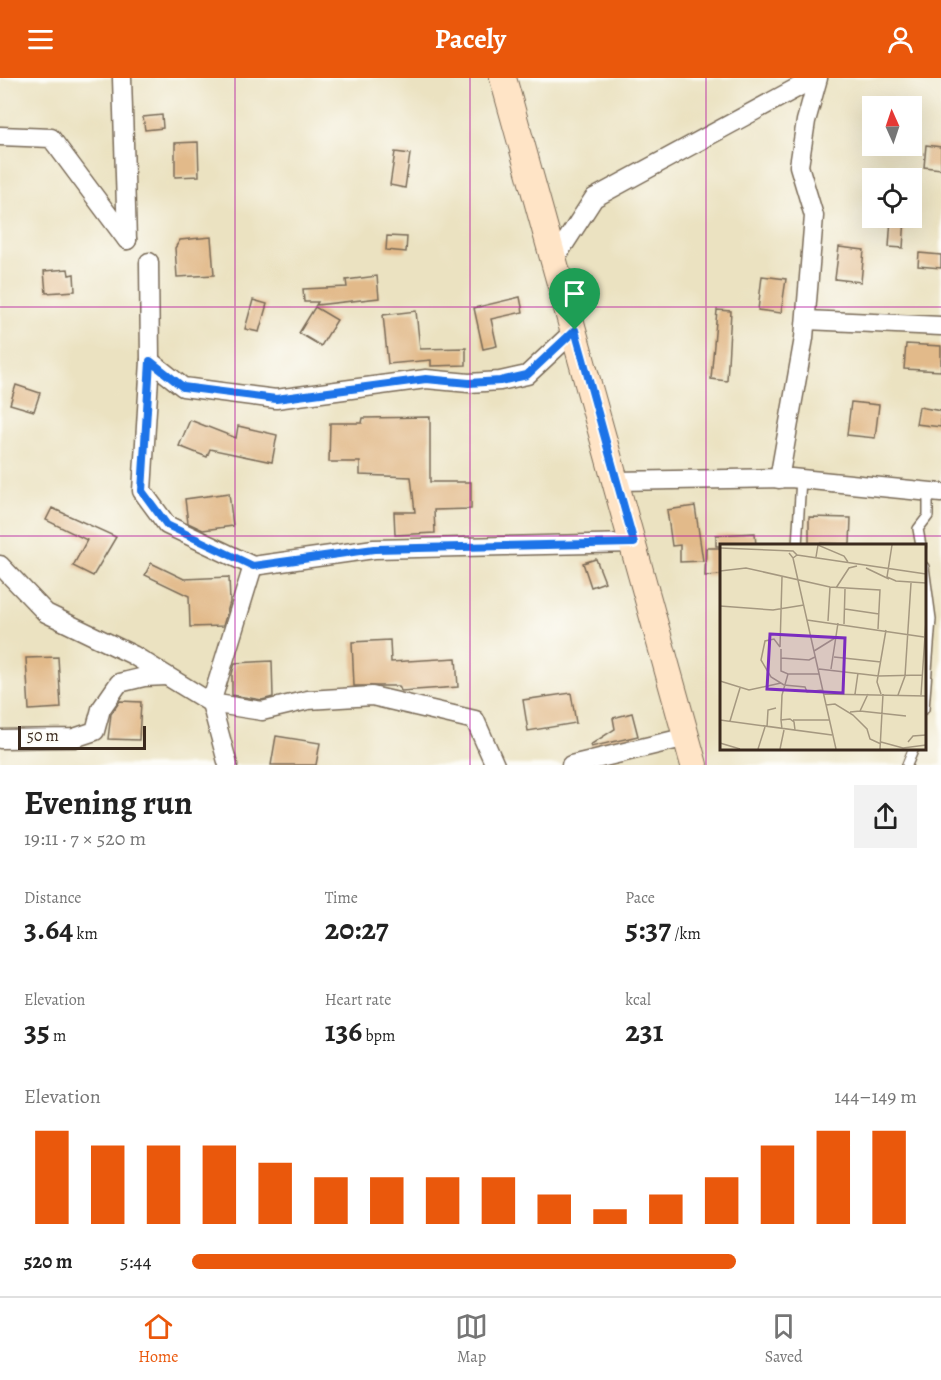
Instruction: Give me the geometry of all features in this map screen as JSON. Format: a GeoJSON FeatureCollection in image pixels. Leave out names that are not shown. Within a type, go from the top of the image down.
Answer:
{"type":"FeatureCollection","features":[{"type":"Feature","properties":{"kind":"main road"},"geometry":{"type":"LineString","coordinates":[[503,78],[617,481],[694,765]]}},
{"type":"Feature","properties":{"kind":"street"},"geometry":{"type":"LineString","coordinates":[[0,136],[51,138],[127,240],[122,78]]}},
{"type":"Feature","properties":{"kind":"street"},"geometry":{"type":"LineString","coordinates":[[554,260],[594,198],[816,78]]}},
{"type":"Feature","properties":{"kind":"street"},"geometry":{"type":"LineString","coordinates":[[779,479],[806,320],[814,216],[799,166],[816,78]]}},
{"type":"Feature","properties":{"kind":"street"},"geometry":{"type":"LineString","coordinates":[[149,262],[150,361],[142,491],[167,525],[253,566],[374,549],[634,543]]}},
{"type":"Feature","properties":{"kind":"street"},"geometry":{"type":"LineString","coordinates":[[806,320],[941,326]]}},
{"type":"Feature","properties":{"kind":"street"},"geometry":{"type":"LineString","coordinates":[[150,361],[183,387],[276,399],[426,379],[469,383],[500,381],[527,375],[575,330]]}},
{"type":"Feature","properties":{"kind":"street"},"geometry":{"type":"LineString","coordinates":[[617,481],[801,478],[934,492]]}},
{"type":"Feature","properties":{"kind":"street"},"geometry":{"type":"LineString","coordinates":[[0,565],[46,613],[133,655],[211,703],[262,711],[308,700],[372,696],[475,720],[495,765]]}},
{"type":"Feature","properties":{"kind":"street"},"geometry":{"type":"LineString","coordinates":[[228,765],[211,703],[253,566]]}},
{"type":"Feature","properties":{"kind":"street"},"geometry":{"type":"LineString","coordinates":[[0,739],[74,738],[95,731],[101,709],[118,683],[144,677],[166,676]]}},
{"type":"Feature","properties":{"kind":"street"},"geometry":{"type":"LineString","coordinates":[[571,765],[642,750],[687,736]]}},
{"type":"Feature","properties":{"kind":"lane"},"geometry":{"type":"LineString","coordinates":[[797,544],[801,478]]}},
{"type":"Feature","properties":{"kind":"lane"},"geometry":{"type":"LineString","coordinates":[[921,544],[918,529],[928,516],[934,492]]}},
{"type":"Feature","properties":{"kind":"lane"},"geometry":{"type":"LineString","coordinates":[[926,582],[931,619],[926,683]]}},
{"type":"Feature","properties":{"kind":"lane"},"geometry":{"type":"LineString","coordinates":[[907,765],[913,750]]}},
{"type":"Feature","properties":{"kind":"building"},"geometry":{"type":"Polygon","coordinates":[[[162,115],[163,128],[145,130],[143,117],[162,115]]]}},
{"type":"Feature","properties":{"kind":"building"},"geometry":{"type":"Polygon","coordinates":[[[198,142],[199,176],[175,177],[175,143],[198,142]]]}},
{"type":"Feature","properties":{"kind":"building"},"geometry":{"type":"Polygon","coordinates":[[[926,145],[941,147],[941,169],[924,167],[926,145]]]}},
{"type":"Feature","properties":{"kind":"building"},"geometry":{"type":"Polygon","coordinates":[[[395,152],[410,154],[405,188],[390,185],[395,152]]]}},
{"type":"Feature","properties":{"kind":"building"},"geometry":{"type":"Polygon","coordinates":[[[890,228],[904,228],[903,248],[889,247],[890,228]]]}},
{"type":"Feature","properties":{"kind":"building"},"geometry":{"type":"Polygon","coordinates":[[[387,236],[407,237],[406,252],[386,250],[387,236]]]}},
{"type":"Feature","properties":{"kind":"building"},"geometry":{"type":"Polygon","coordinates":[[[211,237],[214,275],[177,277],[175,248],[180,240],[211,237]]]}},
{"type":"Feature","properties":{"kind":"building"},"geometry":{"type":"Polygon","coordinates":[[[839,247],[864,250],[861,282],[835,279],[839,247]]]}},
{"type":"Feature","properties":{"kind":"building"},"geometry":{"type":"Polygon","coordinates":[[[919,253],[941,255],[941,268],[918,266],[919,253]]]}},
{"type":"Feature","properties":{"kind":"building"},"geometry":{"type":"Polygon","coordinates":[[[68,269],[69,275],[74,274],[75,291],[46,293],[44,271],[68,269]]]}},
{"type":"Feature","properties":{"kind":"building"},"geometry":{"type":"Polygon","coordinates":[[[377,276],[379,298],[316,305],[318,302],[304,302],[303,289],[347,287],[346,280],[377,276]]]}},
{"type":"Feature","properties":{"kind":"building"},"geometry":{"type":"Polygon","coordinates":[[[762,276],[786,279],[781,313],[758,310],[762,276]]]}},
{"type":"Feature","properties":{"kind":"building"},"geometry":{"type":"Polygon","coordinates":[[[520,297],[523,312],[491,319],[497,346],[483,349],[474,308],[520,297]]]}},
{"type":"Feature","properties":{"kind":"building"},"geometry":{"type":"Polygon","coordinates":[[[253,300],[267,304],[259,332],[245,329],[253,300]]]}},
{"type":"Feature","properties":{"kind":"building"},"geometry":{"type":"Polygon","coordinates":[[[315,307],[337,320],[321,346],[299,333],[315,307]]]}},
{"type":"Feature","properties":{"kind":"building"},"geometry":{"type":"Polygon","coordinates":[[[717,310],[731,311],[727,381],[711,379],[717,310]]]}},
{"type":"Feature","properties":{"kind":"building"},"geometry":{"type":"Polygon","coordinates":[[[416,311],[420,349],[466,348],[466,365],[431,366],[431,360],[388,364],[383,315],[416,311]]]}},
{"type":"Feature","properties":{"kind":"building"},"geometry":{"type":"Polygon","coordinates":[[[906,344],[941,346],[941,371],[904,369],[906,344]]]}},
{"type":"Feature","properties":{"kind":"building"},"geometry":{"type":"Polygon","coordinates":[[[16,385],[40,393],[34,411],[10,404],[16,385]]]}},
{"type":"Feature","properties":{"kind":"building"},"geometry":{"type":"Polygon","coordinates":[[[851,402],[879,405],[875,438],[847,435],[851,402]]]}},
{"type":"Feature","properties":{"kind":"building"},"geometry":{"type":"Polygon","coordinates":[[[919,407],[941,411],[941,427],[916,424],[919,407]]]}},
{"type":"Feature","properties":{"kind":"building"},"geometry":{"type":"Polygon","coordinates":[[[430,417],[430,482],[471,482],[471,509],[434,510],[435,533],[395,535],[394,512],[415,512],[411,477],[360,475],[360,462],[329,462],[330,423],[362,423],[363,418],[430,417]]]}},
{"type":"Feature","properties":{"kind":"building"},"geometry":{"type":"Polygon","coordinates":[[[190,420],[236,438],[238,426],[277,435],[272,462],[210,449],[207,457],[179,446],[190,420]]]}},
{"type":"Feature","properties":{"kind":"building"},"geometry":{"type":"Polygon","coordinates":[[[229,493],[233,526],[203,530],[188,523],[185,499],[229,493]]]}},
{"type":"Feature","properties":{"kind":"building"},"geometry":{"type":"Polygon","coordinates":[[[695,506],[703,561],[680,562],[680,545],[672,546],[667,510],[695,506]]]}},
{"type":"Feature","properties":{"kind":"building"},"geometry":{"type":"Polygon","coordinates":[[[52,508],[116,537],[93,576],[73,566],[87,540],[46,520],[52,508]]]}},
{"type":"Feature","properties":{"kind":"building"},"geometry":{"type":"Polygon","coordinates":[[[809,517],[851,518],[850,544],[809,543],[809,517]]]}},
{"type":"Feature","properties":{"kind":"building"},"geometry":{"type":"Polygon","coordinates":[[[755,533],[756,544],[716,546],[716,535],[755,533]]]}},
{"type":"Feature","properties":{"kind":"building"},"geometry":{"type":"Polygon","coordinates":[[[706,548],[720,548],[720,575],[705,576],[706,548]]]}},
{"type":"Feature","properties":{"kind":"building"},"geometry":{"type":"Polygon","coordinates":[[[596,559],[605,582],[591,587],[583,563],[596,559]]]}},
{"type":"Feature","properties":{"kind":"building"},"geometry":{"type":"Polygon","coordinates":[[[151,563],[184,579],[229,577],[230,602],[223,626],[190,627],[189,596],[145,575],[151,563]]]}},
{"type":"Feature","properties":{"kind":"building"},"geometry":{"type":"Polygon","coordinates":[[[390,640],[391,662],[456,658],[458,687],[401,691],[399,686],[354,686],[352,642],[390,640]]]}},
{"type":"Feature","properties":{"kind":"building"},"geometry":{"type":"Polygon","coordinates":[[[58,657],[61,708],[29,710],[26,658],[58,657]]]}},
{"type":"Feature","properties":{"kind":"building"},"geometry":{"type":"Polygon","coordinates":[[[272,661],[273,697],[262,700],[232,695],[232,674],[235,663],[272,661]]]}},
{"type":"Feature","properties":{"kind":"building"},"geometry":{"type":"Polygon","coordinates":[[[571,693],[576,723],[528,731],[523,700],[571,693]]]}},
{"type":"Feature","properties":{"kind":"building"},"geometry":{"type":"Polygon","coordinates":[[[120,701],[141,702],[139,740],[108,739],[111,714],[120,701]]]}},
{"type":"Feature","properties":{"kind":"building"},"geometry":{"type":"Polygon","coordinates":[[[632,713],[638,736],[591,747],[590,745],[615,729],[613,718],[632,713]]]}},
{"type":"Feature","properties":{"kind":"building"},"geometry":{"type":"Polygon","coordinates":[[[276,736],[320,743],[316,765],[271,765],[276,736]]]}},
{"type":"Feature","properties":{"kind":"route"},"geometry":{"type":"LineString","coordinates":[[575,330],[634,543],[374,549],[253,566],[167,525],[142,491],[150,361],[183,387],[276,399],[426,379],[469,383],[500,381],[527,375],[575,330]]}}]}
